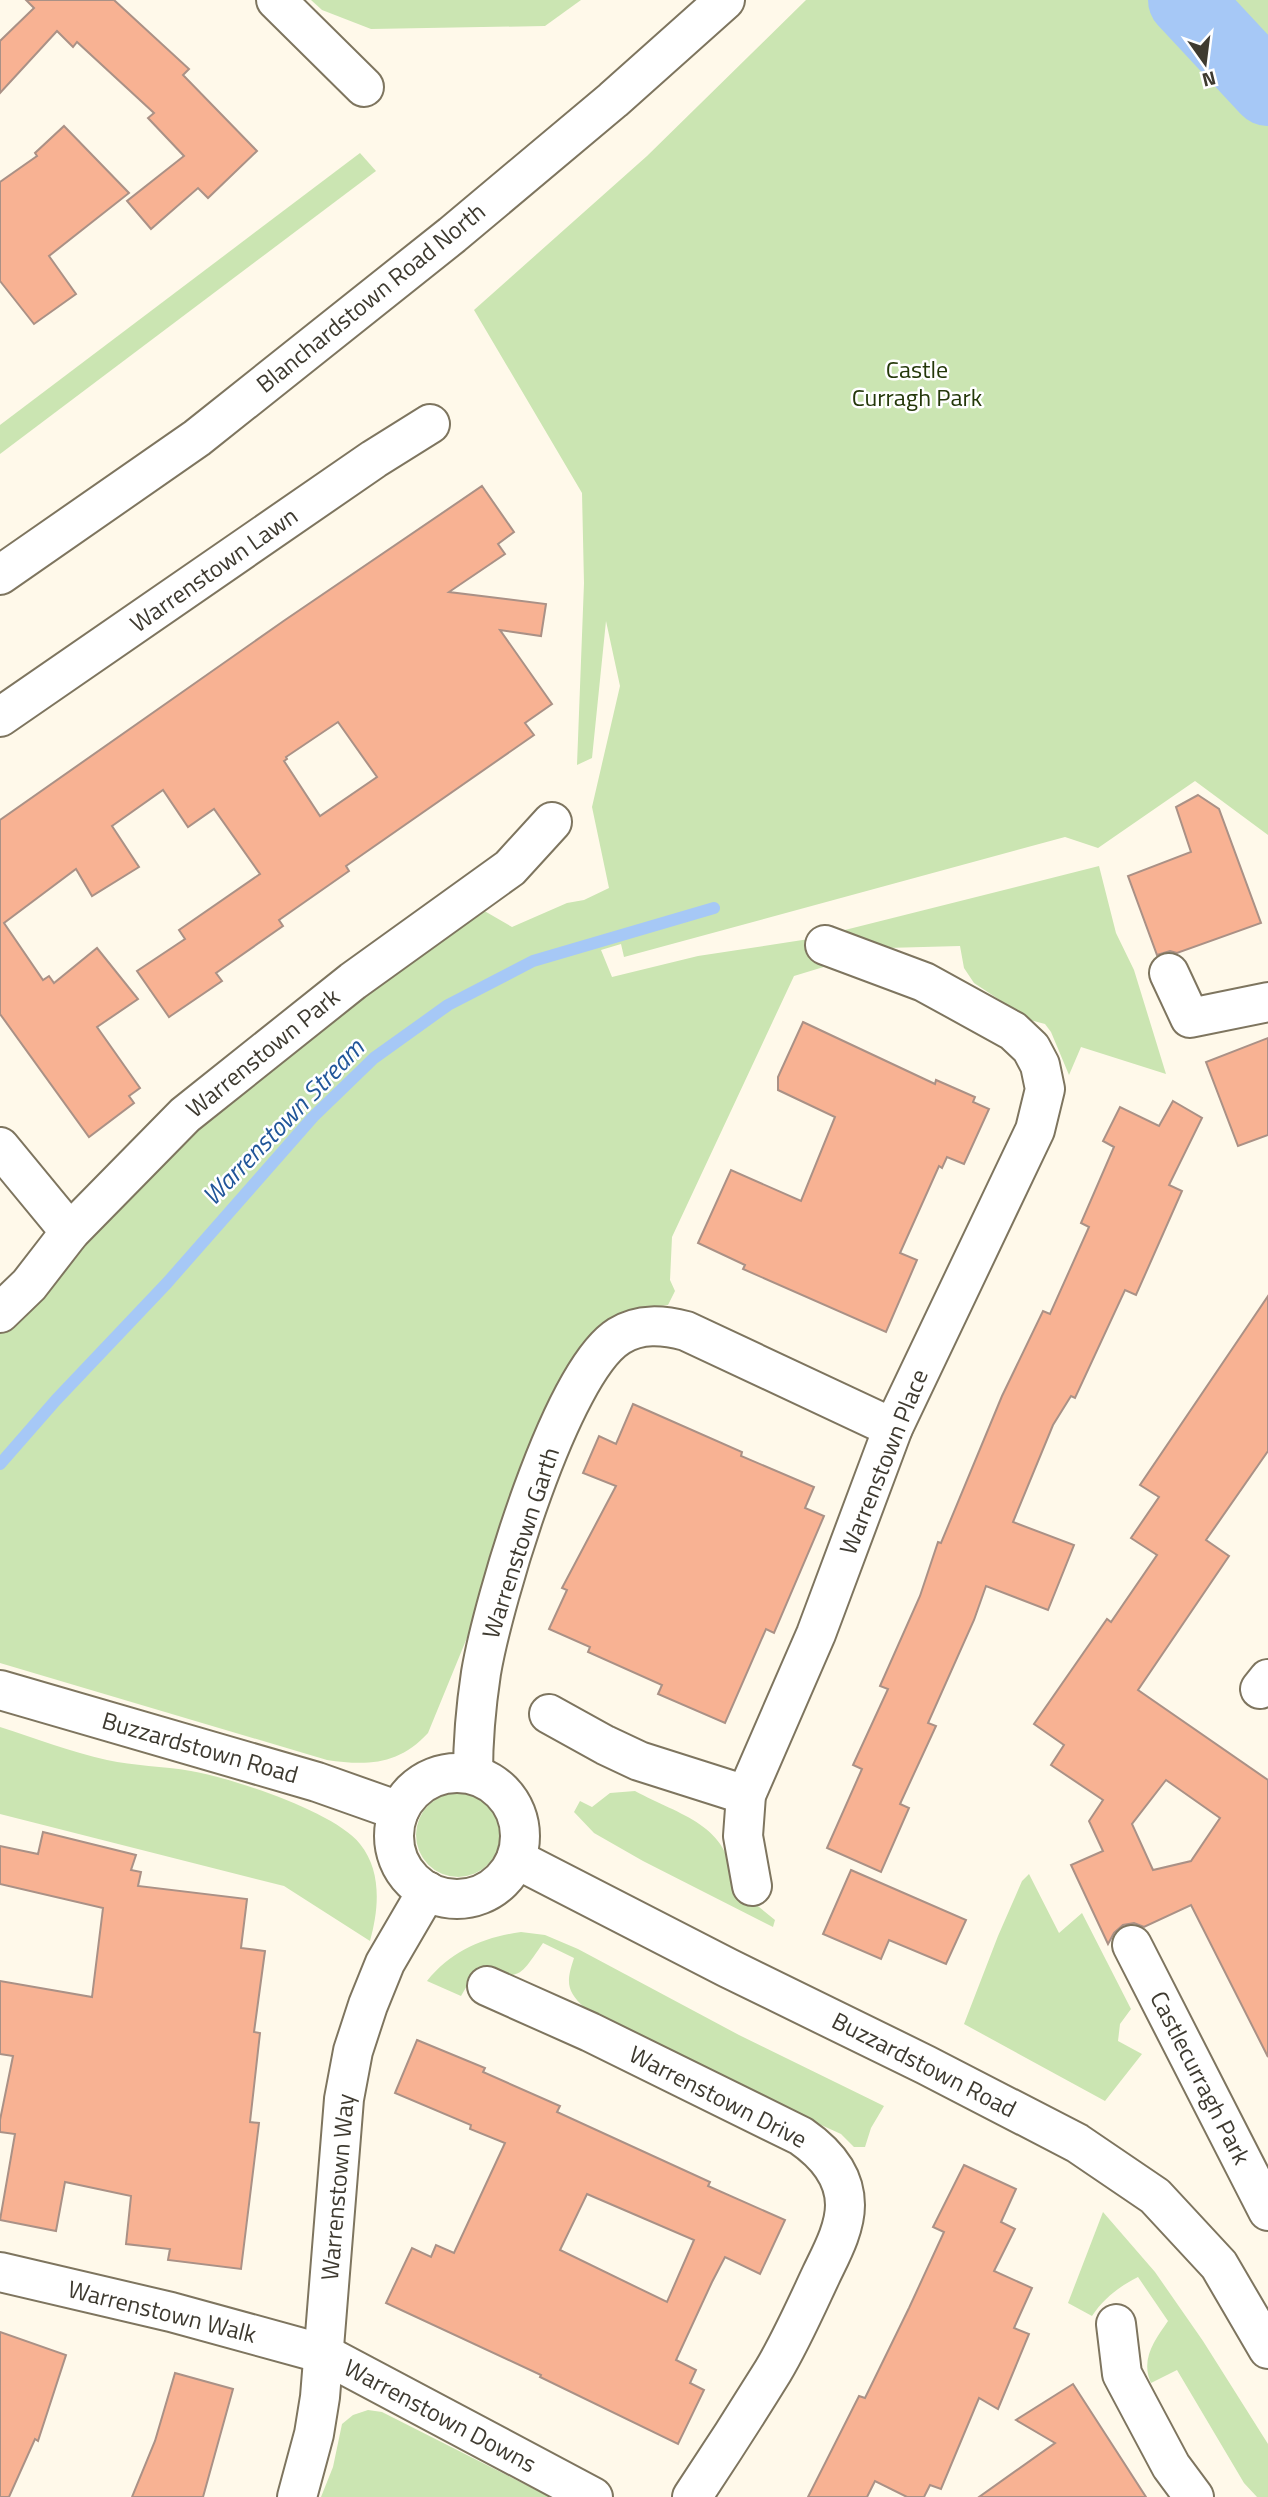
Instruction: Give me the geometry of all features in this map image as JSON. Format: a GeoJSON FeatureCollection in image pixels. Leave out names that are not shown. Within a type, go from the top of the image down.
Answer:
{"type":"FeatureCollection","features":[{"type":"Feature","properties":{"kind":"street"},"geometry":{"type":"LineString","coordinates":[[276,0],[364,87]]}},
{"type":"Feature","properties":{"kind":"street","name":"Blanchardstown Road North"},"geometry":{"type":"LineString","coordinates":[[0,575],[197,438],[452,235],[613,100],[725,0]]}},
{"type":"Feature","properties":{"kind":"street","name":"Warrenstown Lawn"},"geometry":{"type":"LineString","coordinates":[[0,718],[374,459],[430,424]]}},
{"type":"Feature","properties":{"kind":"street","name":"Warrenstown Park"},"geometry":{"type":"LineString","coordinates":[[0,1312],[29,1284],[69,1231],[185,1115],[353,981],[510,867],[552,822]]}},
{"type":"Feature","properties":{"kind":"street","name":"Warrenstown Place"},"geometry":{"type":"LineString","coordinates":[[752,1886],[743,1836],[746,1795],[816,1634],[893,1428],[1035,1130],[1045,1089],[1040,1065],[1031,1048],[1013,1031],[924,982],[825,945]]}},
{"type":"Feature","properties":{"kind":"street"},"geometry":{"type":"LineString","coordinates":[[1170,973],[1190,1018],[1268,1002]]}},
{"type":"Feature","properties":{"kind":"street"},"geometry":{"type":"LineString","coordinates":[[0,1147],[69,1231]]}},
{"type":"Feature","properties":{"kind":"street","name":"Warrenstown Garth"},"geometry":{"type":"LineString","coordinates":[[472,1774],[473,1739],[481,1673],[507,1570],[532,1492],[585,1374],[618,1336],[635,1329],[661,1325],[686,1331],[893,1428]]}},
{"type":"Feature","properties":{"kind":"street","name":"Buzzardstown Road"},"geometry":{"type":"LineString","coordinates":[[0,1690],[317,1782],[399,1811]]}},
{"type":"Feature","properties":{"kind":"street"},"geometry":{"type":"LineString","coordinates":[[549,1714],[639,1761],[746,1795]]}},
{"type":"Feature","properties":{"kind":"street"},"geometry":{"type":"LineString","coordinates":[[455,1772],[472,1774],[492,1783],[508,1798],[513,1807],[518,1817],[521,1838],[516,1859],[505,1877],[488,1891],[468,1898],[447,1898],[427,1891],[412,1880],[401,1865],[395,1847],[394,1829],[399,1811],[408,1796],[421,1783],[455,1772]]}},
{"type":"Feature","properties":{"kind":"street","name":"Buzzardstown Road"},"geometry":{"type":"LineString","coordinates":[[516,1859],[1077,2143],[1155,2196],[1219,2265],[1268,2349]]}},
{"type":"Feature","properties":{"kind":"street","name":"Warrenstown Way"},"geometry":{"type":"LineString","coordinates":[[297,2497],[314,2434],[324,2354],[343,2111],[353,2051],[385,1963],[427,1891]]}},
{"type":"Feature","properties":{"kind":"street","name":"Castlecurragh Park"},"geometry":{"type":"LineString","coordinates":[[1132,1945],[1268,2211]]}},
{"type":"Feature","properties":{"kind":"street","name":"Warrenstown Drive"},"geometry":{"type":"LineString","coordinates":[[486,1986],[590,2032],[801,2136],[829,2159],[843,2187],[845,2206],[835,2245],[795,2329],[775,2369],[692,2497]]}},
{"type":"Feature","properties":{"kind":"street","name":"Warrenstown Walk"},"geometry":{"type":"LineString","coordinates":[[0,2273],[171,2312],[324,2354]]}},
{"type":"Feature","properties":{"kind":"street"},"geometry":{"type":"LineString","coordinates":[[1116,2324],[1122,2374],[1171,2466],[1194,2497]]}},
{"type":"Feature","properties":{"kind":"street","name":"Warrenstown Downs"},"geometry":{"type":"LineString","coordinates":[[324,2354],[593,2497]]}},
{"type":"Feature","properties":{"kind":"green space"},"geometry":{"type":"Polygon","coordinates":[[[311,0],[581,0],[545,26],[371,29],[322,10],[311,0]]]}},
{"type":"Feature","properties":{"kind":"green space","name":"Castle Curragh Park"},"geometry":{"type":"Polygon","coordinates":[[[806,0],[1268,0],[1268,835],[1195,781],[1098,848],[1065,837],[624,957],[621,944],[601,950],[612,977],[698,956],[809,939],[1099,866],[1116,933],[1134,970],[1166,1074],[1081,1047],[1069,1075],[1045,1024],[1030,1020],[974,983],[964,968],[960,946],[886,948],[794,976],[672,1237],[670,1280],[675,1291],[668,1305],[640,1309],[617,1317],[598,1330],[579,1352],[428,1733],[406,1752],[369,1763],[327,1760],[0,1663],[0,1331],[70,1263],[162,1157],[209,1112],[481,909],[512,927],[609,888],[592,807],[620,686],[606,621],[592,758],[577,765],[584,583],[582,493],[474,310],[647,156],[806,0]]]}},
{"type":"Feature","properties":{"kind":"green space"},"geometry":{"type":"Polygon","coordinates":[[[360,153],[376,171],[0,454],[0,425],[360,153]]]}},
{"type":"Feature","properties":{"kind":"green space"},"geometry":{"type":"Polygon","coordinates":[[[0,1727],[107,1760],[191,1771],[231,1781],[282,1798],[329,1820],[360,1844],[372,1866],[377,1903],[370,1941],[284,1886],[0,1814],[0,1727]]]}},
{"type":"Feature","properties":{"kind":"green space"},"geometry":{"type":"Polygon","coordinates":[[[635,1791],[685,1815],[713,1835],[723,1848],[730,1865],[732,1885],[775,1920],[773,1927],[594,1833],[574,1812],[580,1801],[592,1807],[610,1793],[635,1791]]]}},
{"type":"Feature","properties":{"kind":"green space"},"geometry":{"type":"Polygon","coordinates":[[[458,1793],[474,1796],[488,1805],[497,1819],[500,1835],[497,1851],[488,1865],[474,1874],[458,1877],[442,1874],[428,1865],[419,1851],[416,1835],[419,1819],[428,1805],[442,1796],[458,1793]]]}},
{"type":"Feature","properties":{"kind":"green space"},"geometry":{"type":"Polygon","coordinates":[[[1029,1874],[1059,1933],[1082,1913],[1131,2009],[1120,2024],[1118,2041],[1142,2054],[1105,2101],[964,2024],[998,1936],[1022,1881],[1029,1874]]]}},
{"type":"Feature","properties":{"kind":"green space"},"geometry":{"type":"Polygon","coordinates":[[[521,1932],[545,1935],[578,1949],[739,2035],[884,2106],[871,2128],[865,2147],[854,2147],[841,2134],[744,2090],[585,2008],[569,1986],[574,1958],[543,1943],[518,1973],[503,1975],[478,1967],[461,1996],[427,1981],[447,1961],[469,1947],[521,1932]]]}},
{"type":"Feature","properties":{"kind":"green space"},"geometry":{"type":"Polygon","coordinates":[[[1103,2212],[1155,2272],[1203,2341],[1268,2444],[1268,2497],[1257,2497],[1244,2483],[1177,2370],[1151,2383],[1147,2366],[1150,2350],[1168,2321],[1138,2277],[1113,2293],[1092,2316],[1068,2303],[1103,2212]]]}},
{"type":"Feature","properties":{"kind":"green space"},"geometry":{"type":"Polygon","coordinates":[[[368,2410],[382,2412],[550,2497],[321,2497],[333,2467],[342,2424],[353,2415],[368,2410]]]}},
{"type":"Feature","properties":{"kind":"building"},"geometry":{"type":"Polygon","coordinates":[[[26,0],[114,0],[189,69],[183,75],[257,151],[208,198],[198,188],[151,229],[127,201],[184,156],[148,118],[154,113],[77,42],[73,47],[57,31],[0,93],[0,41],[34,8],[26,0]]]}},
{"type":"Feature","properties":{"kind":"building"},"geometry":{"type":"Polygon","coordinates":[[[64,126],[129,193],[49,256],[76,294],[34,324],[0,281],[0,182],[37,156],[35,153],[64,126]]]}},
{"type":"Feature","properties":{"kind":"building"},"geometry":{"type":"Polygon","coordinates":[[[482,486],[514,532],[498,544],[505,554],[449,592],[546,604],[541,636],[500,630],[552,704],[525,723],[534,735],[346,866],[349,871],[279,920],[283,926],[216,973],[222,981],[169,1017],[137,971],[185,939],[179,930],[260,874],[214,809],[188,827],[163,790],[112,826],[139,867],[92,896],[76,869],[4,923],[43,980],[49,976],[54,983],[97,948],[138,999],[97,1027],[140,1088],[129,1096],[134,1103],[89,1137],[0,1014],[0,820],[482,486]],[[338,722],[284,761],[320,816],[377,777],[338,722]]]}},
{"type":"Feature","properties":{"kind":"building"},"geometry":{"type":"Polygon","coordinates":[[[1198,795],[1219,809],[1261,923],[1177,953],[1170,951],[1157,955],[1128,876],[1191,852],[1176,807],[1198,795]]]}},
{"type":"Feature","properties":{"kind":"building"},"geometry":{"type":"Polygon","coordinates":[[[803,1022],[935,1084],[936,1080],[975,1097],[973,1102],[989,1109],[964,1164],[947,1157],[942,1168],[939,1166],[900,1253],[917,1260],[886,1332],[743,1269],[745,1265],[698,1243],[731,1170],[801,1201],[835,1117],[778,1090],[778,1077],[803,1022]]]}},
{"type":"Feature","properties":{"kind":"building"},"geometry":{"type":"Polygon","coordinates":[[[1268,1038],[1268,1135],[1238,1146],[1206,1062],[1268,1038]]]}},
{"type":"Feature","properties":{"kind":"building"},"geometry":{"type":"Polygon","coordinates":[[[1173,1101],[1202,1118],[1169,1185],[1182,1191],[1136,1295],[1125,1290],[1075,1398],[1071,1396],[1053,1425],[1013,1522],[1074,1545],[1048,1610],[986,1586],[974,1620],[928,1723],[936,1726],[900,1804],[909,1808],[881,1872],[827,1848],[862,1769],[853,1765],[888,1689],[880,1686],[920,1596],[938,1542],[941,1543],[1002,1396],[1043,1311],[1050,1314],[1089,1227],[1081,1223],[1114,1147],[1103,1141],[1120,1107],[1159,1126],[1173,1101]]]}},
{"type":"Feature","properties":{"kind":"building"},"geometry":{"type":"Polygon","coordinates":[[[1268,1296],[1268,1451],[1206,1540],[1229,1556],[1138,1690],[1268,1780],[1268,2057],[1191,1905],[1144,1927],[1134,1923],[1123,1925],[1114,1933],[1108,1944],[1071,1865],[1103,1851],[1089,1821],[1103,1800],[1051,1765],[1064,1745],[1034,1724],[1107,1619],[1111,1622],[1157,1555],[1131,1538],[1159,1497],[1140,1485],[1268,1296]],[[1166,1780],[1132,1824],[1153,1870],[1191,1861],[1220,1818],[1166,1780]]]}},
{"type":"Feature","properties":{"kind":"building"},"geometry":{"type":"Polygon","coordinates":[[[633,1404],[742,1452],[741,1456],[814,1487],[805,1508],[824,1516],[774,1633],[766,1629],[725,1723],[658,1694],[662,1685],[588,1652],[590,1647],[549,1629],[567,1590],[562,1588],[616,1486],[583,1473],[599,1436],[616,1444],[633,1404]]]}},
{"type":"Feature","properties":{"kind":"building"},"geometry":{"type":"Polygon","coordinates":[[[43,1832],[136,1855],[131,1870],[141,1872],[138,1886],[247,1899],[241,1948],[265,1951],[254,2032],[260,2033],[250,2122],[259,2123],[241,2269],[168,2260],[170,2249],[126,2244],[131,2196],[65,2182],[56,2231],[0,2220],[15,2134],[0,2132],[13,2056],[0,2054],[0,1981],[92,1997],[103,1908],[0,1884],[0,1846],[38,1854],[43,1832]]]}},
{"type":"Feature","properties":{"kind":"building"},"geometry":{"type":"Polygon","coordinates":[[[851,1870],[966,1920],[946,1964],[889,1940],[881,1959],[823,1934],[851,1870]]]}},
{"type":"Feature","properties":{"kind":"building"},"geometry":{"type":"Polygon","coordinates":[[[417,2040],[485,2068],[483,2072],[560,2106],[557,2112],[710,2182],[708,2186],[785,2220],[760,2274],[725,2257],[712,2282],[676,2360],[696,2370],[690,2383],[704,2390],[678,2444],[540,2377],[541,2375],[386,2303],[412,2248],[431,2257],[436,2245],[454,2253],[505,2143],[470,2129],[471,2125],[395,2093],[417,2040]],[[587,2194],[560,2250],[667,2302],[694,2240],[587,2194]]]}},
{"type":"Feature","properties":{"kind":"building"},"geometry":{"type":"Polygon","coordinates":[[[964,2165],[1016,2189],[1001,2222],[1015,2229],[994,2271],[1032,2288],[1014,2328],[1029,2334],[998,2409],[979,2398],[941,2489],[930,2485],[924,2497],[907,2497],[875,2481],[867,2497],[808,2497],[859,2396],[865,2398],[909,2308],[944,2232],[933,2227],[964,2165]]]}},
{"type":"Feature","properties":{"kind":"building"},"geometry":{"type":"Polygon","coordinates":[[[0,2332],[66,2355],[38,2441],[35,2439],[9,2497],[0,2497],[0,2332]]]}},
{"type":"Feature","properties":{"kind":"building"},"geometry":{"type":"Polygon","coordinates":[[[175,2373],[233,2389],[203,2497],[132,2497],[155,2441],[175,2373]]]}},
{"type":"Feature","properties":{"kind":"building"},"geometry":{"type":"Polygon","coordinates":[[[1073,2384],[1146,2497],[979,2497],[1055,2443],[1016,2420],[1073,2384]]]}},
{"type":"Feature","properties":{"kind":"waterway"},"geometry":{"type":"LineString","coordinates":[[1185,0],[1268,89]]}},
{"type":"Feature","properties":{"kind":"waterway","name":"Warrenstown Stream"},"geometry":{"type":"LineString","coordinates":[[0,1464],[56,1400],[167,1283],[313,1117],[374,1058],[448,1005],[533,961],[714,908]]}}]}
